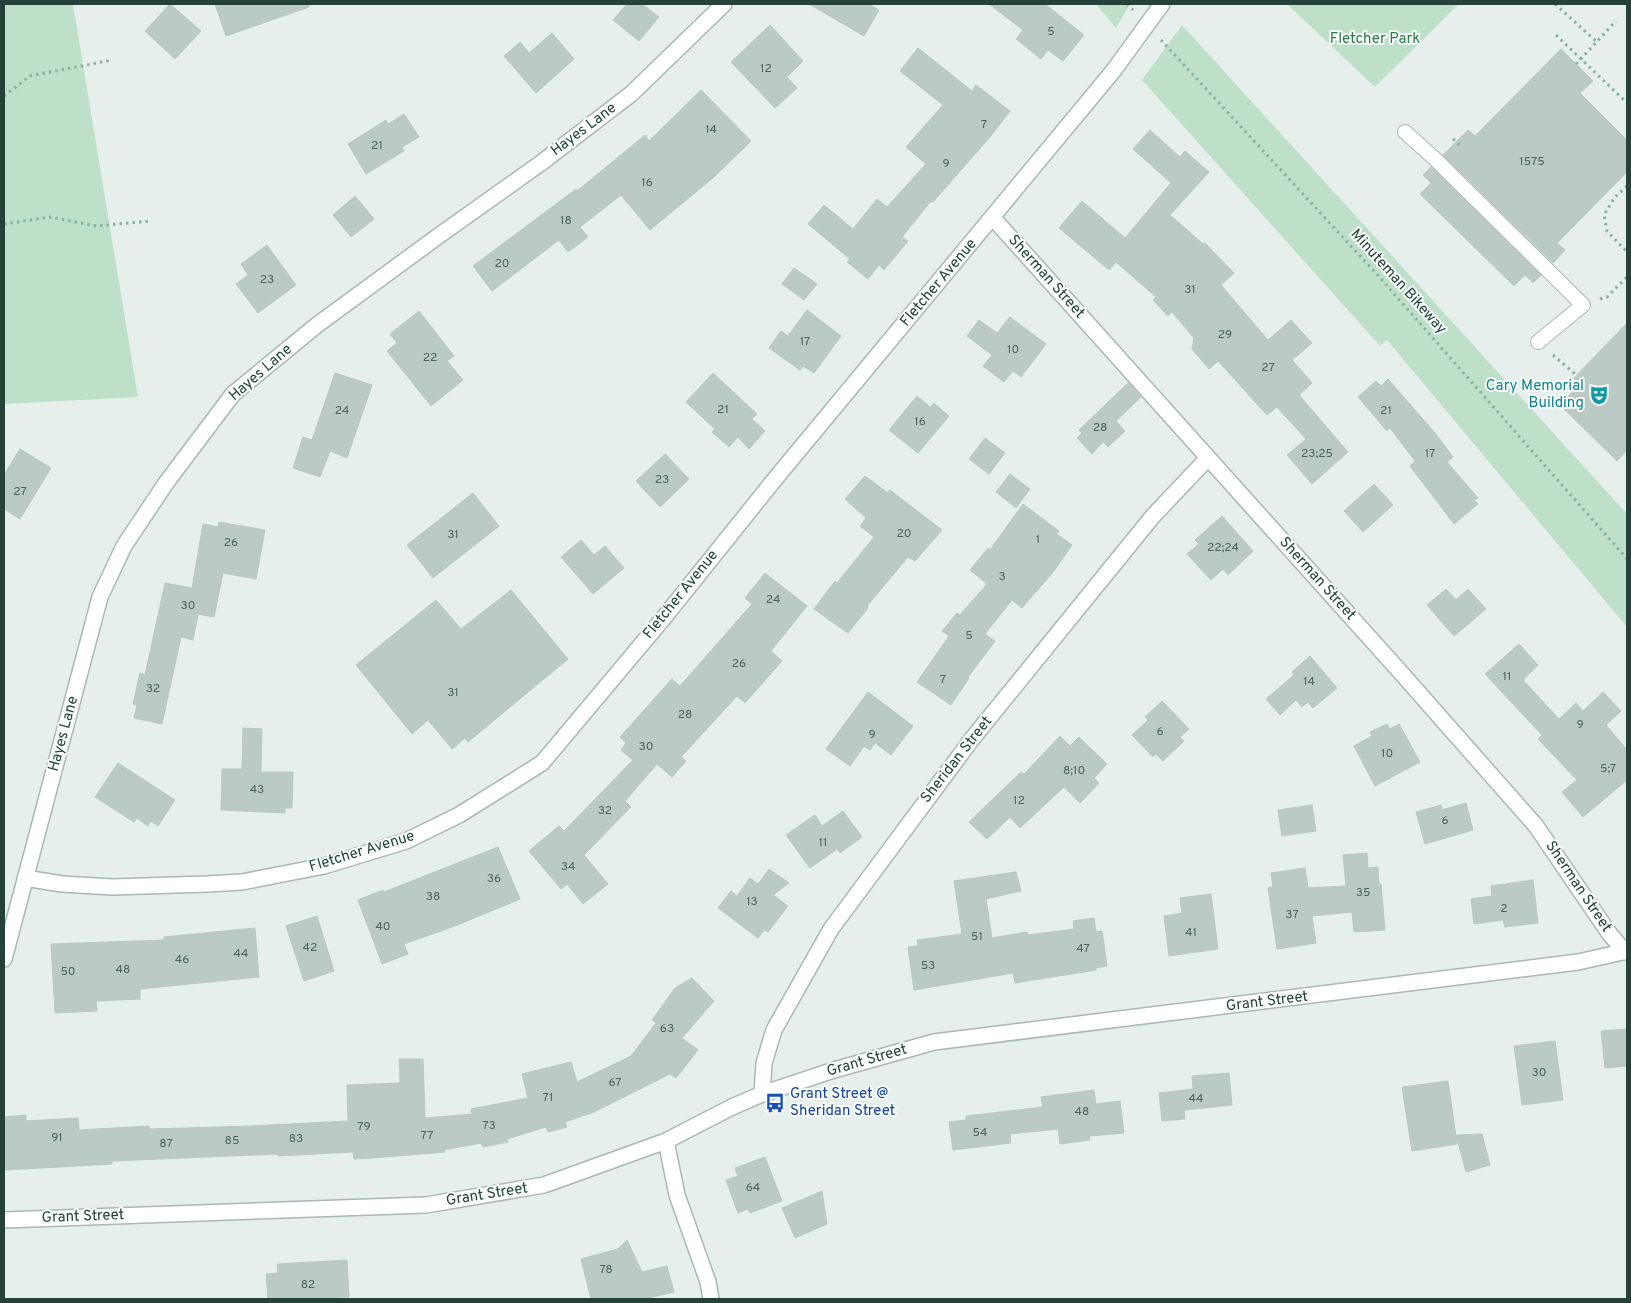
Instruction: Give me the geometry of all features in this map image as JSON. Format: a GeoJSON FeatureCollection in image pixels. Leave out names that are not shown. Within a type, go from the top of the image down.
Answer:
{"type":"FeatureCollection","features":[{"type":"Feature","properties":{"kind":"street","name":"Hayes Lane"},"geometry":{"type":"LineString","coordinates":[[4,960],[100,597],[124,546],[166,483],[233,394],[324,320],[542,163],[631,94],[724,4]]}},
{"type":"Feature","properties":{"kind":"street","name":"Fletcher Avenue"},"geometry":{"type":"LineString","coordinates":[[25,878],[62,884],[112,887],[207,884],[242,882],[324,866],[406,841],[459,815],[542,763],[662,620],[775,479],[1114,70],[1162,4]]}},
{"type":"Feature","properties":{"kind":"street","name":"Sherman Street"},"geometry":{"type":"LineString","coordinates":[[993,218],[1410,682],[1536,826],[1609,933],[1626,952]]}},
{"type":"Feature","properties":{"kind":"street","name":"Sheridan Street"},"geometry":{"type":"LineString","coordinates":[[762,1094],[764,1063],[774,1030],[831,929],[966,746],[1153,516],[1208,458]]}},
{"type":"Feature","properties":{"kind":"street","name":"Grant Street"},"geometry":{"type":"LineString","coordinates":[[4,1220],[426,1204],[544,1186],[666,1141],[732,1107],[762,1094],[834,1070],[934,1042],[1578,962],[1626,952]]}},
{"type":"Feature","properties":{"kind":"street"},"geometry":{"type":"LineString","coordinates":[[666,1141],[677,1195],[708,1282],[711,1299]]}},
{"type":"Feature","properties":{"kind":"lane"},"geometry":{"type":"LineString","coordinates":[[1405,132],[1434,158],[1583,305],[1538,342]]}},
{"type":"Feature","properties":{"kind":"path"},"geometry":{"type":"LineString","coordinates":[[1555,4],[1597,42]]}},
{"type":"Feature","properties":{"kind":"path"},"geometry":{"type":"LineString","coordinates":[[1576,64],[1616,21]]}},
{"type":"Feature","properties":{"kind":"path","name":"Minuteman Bikeway"},"geometry":{"type":"LineString","coordinates":[[1147,25],[1374,271],[1627,558]]}},
{"type":"Feature","properties":{"kind":"path"},"geometry":{"type":"LineString","coordinates":[[1556,34],[1627,102]]}},
{"type":"Feature","properties":{"kind":"path"},"geometry":{"type":"LineString","coordinates":[[4,96],[30,76],[112,60]]}},
{"type":"Feature","properties":{"kind":"path"},"geometry":{"type":"LineString","coordinates":[[1453,139],[1461,146]]}},
{"type":"Feature","properties":{"kind":"path"},"geometry":{"type":"LineString","coordinates":[[1627,186],[1615,197],[1604,215],[1607,230],[1627,252]]}},
{"type":"Feature","properties":{"kind":"path"},"geometry":{"type":"LineString","coordinates":[[4,224],[50,217],[96,226],[150,221]]}},
{"type":"Feature","properties":{"kind":"path"},"geometry":{"type":"LineString","coordinates":[[1615,290],[1627,277]]}},
{"type":"Feature","properties":{"kind":"path"},"geometry":{"type":"LineString","coordinates":[[1538,342],[1575,374]]}},
{"type":"Feature","properties":{"kind":"green space"},"geometry":{"type":"Polygon","coordinates":[[[4,4],[73,4],[138,397],[4,404],[4,4]]]}},
{"type":"Feature","properties":{"kind":"green space"},"geometry":{"type":"Polygon","coordinates":[[[1096,4],[1130,4],[1116,28],[1096,4]]]}},
{"type":"Feature","properties":{"kind":"green space","name":"Fletcher Park"},"geometry":{"type":"Polygon","coordinates":[[[1287,4],[1459,4],[1375,87],[1287,4]]]}},
{"type":"Feature","properties":{"kind":"green space"},"geometry":{"type":"Polygon","coordinates":[[[1182,25],[1627,514],[1627,627],[1387,340],[1380,346],[1142,80],[1182,25]]]}},
{"type":"Feature","properties":{"kind":"building"},"geometry":{"type":"Polygon","coordinates":[[[170,4],[201,31],[175,59],[145,31],[170,4]]]}},
{"type":"Feature","properties":{"kind":"building"},"geometry":{"type":"Polygon","coordinates":[[[215,4],[308,4],[309,7],[226,36],[215,4]]]}},
{"type":"Feature","properties":{"kind":"building"},"geometry":{"type":"Polygon","coordinates":[[[627,4],[642,4],[659,17],[639,41],[613,20],[627,4]]]}},
{"type":"Feature","properties":{"kind":"building"},"geometry":{"type":"Polygon","coordinates":[[[809,4],[868,4],[879,10],[864,36],[809,4]]]}},
{"type":"Feature","properties":{"kind":"building"},"geometry":{"type":"Polygon","coordinates":[[[989,4],[1045,4],[1084,35],[1063,61],[1048,50],[1041,59],[1016,39],[1023,30],[989,4]]]}},
{"type":"Feature","properties":{"kind":"building"},"geometry":{"type":"Polygon","coordinates":[[[770,25],[803,61],[787,77],[797,88],[775,108],[731,62],[770,25]]]}},
{"type":"Feature","properties":{"kind":"building"},"geometry":{"type":"Polygon","coordinates":[[[552,33],[574,59],[536,93],[504,56],[520,42],[529,53],[552,33]]]}},
{"type":"Feature","properties":{"kind":"building"},"geometry":{"type":"Polygon","coordinates":[[[918,48],[972,91],[976,85],[1010,111],[990,137],[933,202],[931,201],[902,237],[908,241],[884,270],[879,265],[868,279],[847,262],[850,259],[808,224],[824,205],[853,229],[877,199],[887,207],[926,164],[906,147],[943,105],[900,71],[918,48]]]}},
{"type":"Feature","properties":{"kind":"building"},"geometry":{"type":"Polygon","coordinates":[[[1561,49],[1593,81],[1580,93],[1627,140],[1627,172],[1557,243],[1565,250],[1553,263],[1443,155],[1468,130],[1475,136],[1561,49]]]}},
{"type":"Feature","properties":{"kind":"building"},"geometry":{"type":"Polygon","coordinates":[[[701,90],[751,141],[714,177],[650,230],[621,195],[580,227],[588,237],[568,252],[559,240],[492,291],[473,266],[576,189],[577,191],[645,135],[649,141],[701,90]]]}},
{"type":"Feature","properties":{"kind":"building"},"geometry":{"type":"Polygon","coordinates":[[[404,114],[419,137],[402,147],[404,151],[366,174],[348,144],[386,120],[388,124],[404,114]]]}},
{"type":"Feature","properties":{"kind":"building"},"geometry":{"type":"Polygon","coordinates":[[[1150,130],[1180,157],[1185,151],[1209,172],[1170,215],[1203,244],[1205,243],[1234,273],[1221,285],[1268,340],[1291,320],[1312,343],[1292,360],[1312,383],[1299,395],[1348,452],[1312,484],[1287,455],[1306,439],[1277,407],[1267,415],[1218,361],[1209,369],[1192,349],[1194,338],[1172,312],[1168,316],[1153,300],[1156,297],[1116,262],[1109,270],[1059,228],[1082,201],[1125,238],[1171,183],[1133,149],[1150,130]]]}},
{"type":"Feature","properties":{"kind":"building"},"geometry":{"type":"Polygon","coordinates":[[[1431,167],[1541,275],[1533,283],[1525,275],[1514,286],[1420,194],[1431,183],[1423,175],[1431,167]]]}},
{"type":"Feature","properties":{"kind":"building"},"geometry":{"type":"Polygon","coordinates":[[[355,196],[374,219],[351,237],[333,215],[355,196]]]}},
{"type":"Feature","properties":{"kind":"building"},"geometry":{"type":"Polygon","coordinates":[[[267,245],[296,285],[258,313],[236,284],[248,275],[241,264],[267,245]]]}},
{"type":"Feature","properties":{"kind":"building"},"geometry":{"type":"Polygon","coordinates":[[[794,268],[817,284],[804,300],[782,284],[794,268]]]}},
{"type":"Feature","properties":{"kind":"building"},"geometry":{"type":"Polygon","coordinates":[[[807,310],[841,336],[814,373],[803,366],[800,370],[769,348],[781,331],[788,336],[807,310]]]}},
{"type":"Feature","properties":{"kind":"building"},"geometry":{"type":"Polygon","coordinates":[[[419,311],[454,356],[447,361],[463,380],[431,406],[387,351],[397,343],[390,334],[419,311]]]}},
{"type":"Feature","properties":{"kind":"building"},"geometry":{"type":"Polygon","coordinates":[[[1010,317],[1046,344],[1021,377],[1013,371],[1004,382],[983,366],[992,355],[967,336],[979,320],[997,333],[1010,317]]]}},
{"type":"Feature","properties":{"kind":"building","name":"Cary Memorial Building"},"geometry":{"type":"Polygon","coordinates":[[[1627,323],[1627,450],[1617,461],[1560,405],[1580,384],[1574,378],[1627,323]]]}},
{"type":"Feature","properties":{"kind":"building"},"geometry":{"type":"Polygon","coordinates":[[[335,373],[372,385],[347,458],[330,451],[320,477],[293,468],[303,437],[312,440],[335,373]]]}},
{"type":"Feature","properties":{"kind":"building"},"geometry":{"type":"Polygon","coordinates":[[[713,373],[757,414],[752,419],[765,431],[749,449],[738,437],[729,447],[712,432],[715,429],[686,402],[713,373]]]}},
{"type":"Feature","properties":{"kind":"building"},"geometry":{"type":"Polygon","coordinates":[[[1388,379],[1435,433],[1453,457],[1447,462],[1478,498],[1474,500],[1478,504],[1454,524],[1410,466],[1415,461],[1390,428],[1387,431],[1358,397],[1376,381],[1381,386],[1388,379]]]}},
{"type":"Feature","properties":{"kind":"building"},"geometry":{"type":"Polygon","coordinates":[[[1128,383],[1141,397],[1116,421],[1125,431],[1108,447],[1103,442],[1092,454],[1077,438],[1082,433],[1079,430],[1128,383]]]}},
{"type":"Feature","properties":{"kind":"building"},"geometry":{"type":"Polygon","coordinates":[[[917,396],[930,407],[934,403],[949,416],[918,453],[889,430],[917,396]]]}},
{"type":"Feature","properties":{"kind":"building"},"geometry":{"type":"Polygon","coordinates":[[[985,438],[1005,453],[989,474],[969,459],[985,438]]]}},
{"type":"Feature","properties":{"kind":"building"},"geometry":{"type":"Polygon","coordinates":[[[20,449],[51,468],[20,519],[4,509],[4,475],[20,449]]]}},
{"type":"Feature","properties":{"kind":"building"},"geometry":{"type":"Polygon","coordinates":[[[665,454],[689,479],[660,507],[636,481],[665,454]]]}},
{"type":"Feature","properties":{"kind":"building"},"geometry":{"type":"Polygon","coordinates":[[[1010,474],[1030,489],[1016,508],[996,492],[1010,474]]]}},
{"type":"Feature","properties":{"kind":"building"},"geometry":{"type":"Polygon","coordinates":[[[865,476],[888,493],[890,490],[942,530],[915,561],[908,557],[867,606],[868,608],[848,633],[814,609],[835,581],[837,583],[874,537],[860,526],[866,518],[845,499],[865,476]]]}},
{"type":"Feature","properties":{"kind":"building"},"geometry":{"type":"Polygon","coordinates":[[[1374,484],[1393,505],[1363,532],[1344,511],[1374,484]]]}},
{"type":"Feature","properties":{"kind":"building"},"geometry":{"type":"Polygon","coordinates":[[[473,493],[499,526],[433,578],[407,545],[473,493]]]}},
{"type":"Feature","properties":{"kind":"building"},"geometry":{"type":"Polygon","coordinates":[[[1023,504],[1059,531],[1057,534],[1072,545],[1054,571],[1022,608],[1012,600],[985,634],[995,641],[968,677],[951,705],[917,682],[949,636],[942,631],[957,613],[960,615],[987,584],[970,570],[988,548],[990,550],[1023,504]]]}},
{"type":"Feature","properties":{"kind":"building"},"geometry":{"type":"Polygon","coordinates":[[[1222,516],[1253,551],[1228,575],[1223,569],[1211,580],[1187,554],[1199,544],[1195,540],[1222,516]]]}},
{"type":"Feature","properties":{"kind":"building"},"geometry":{"type":"Polygon","coordinates":[[[219,522],[265,530],[256,579],[223,573],[214,617],[198,614],[193,640],[181,637],[162,724],[134,718],[137,705],[133,704],[140,673],[145,675],[165,583],[192,588],[203,524],[218,527],[219,522]]]}},
{"type":"Feature","properties":{"kind":"building"},"geometry":{"type":"Polygon","coordinates":[[[581,540],[594,555],[605,546],[624,568],[593,594],[561,557],[581,540]]]}},
{"type":"Feature","properties":{"kind":"building"},"geometry":{"type":"Polygon","coordinates":[[[765,573],[807,606],[771,651],[782,661],[745,703],[737,696],[681,757],[686,761],[672,777],[657,764],[625,801],[631,807],[584,855],[608,884],[583,904],[567,884],[561,889],[529,851],[559,826],[564,831],[633,760],[621,750],[626,743],[620,737],[672,679],[680,686],[752,604],[745,598],[765,573]]]}},
{"type":"Feature","properties":{"kind":"building"},"geometry":{"type":"Polygon","coordinates":[[[1446,589],[1456,600],[1468,589],[1486,609],[1454,636],[1427,605],[1446,589]]]}},
{"type":"Feature","properties":{"kind":"building"},"geometry":{"type":"Polygon","coordinates":[[[511,590],[568,659],[468,742],[465,738],[452,749],[428,720],[412,734],[356,665],[436,600],[461,629],[511,590]]]}},
{"type":"Feature","properties":{"kind":"building"},"geometry":{"type":"Polygon","coordinates":[[[1519,644],[1538,665],[1523,680],[1559,719],[1576,703],[1583,711],[1603,692],[1621,711],[1606,725],[1627,750],[1627,780],[1583,817],[1562,792],[1577,780],[1538,739],[1542,735],[1485,674],[1519,644]]]}},
{"type":"Feature","properties":{"kind":"building"},"geometry":{"type":"Polygon","coordinates":[[[1310,656],[1337,688],[1313,708],[1308,702],[1302,707],[1296,700],[1280,715],[1266,699],[1294,675],[1292,672],[1310,656]]]}},
{"type":"Feature","properties":{"kind":"building"},"geometry":{"type":"Polygon","coordinates":[[[868,692],[913,726],[891,755],[875,743],[870,750],[864,746],[850,766],[826,749],[868,692]]]}},
{"type":"Feature","properties":{"kind":"building"},"geometry":{"type":"Polygon","coordinates":[[[1162,701],[1189,729],[1180,737],[1184,741],[1163,761],[1156,754],[1153,757],[1132,735],[1148,720],[1145,717],[1162,701]]]}},
{"type":"Feature","properties":{"kind":"building"},"geometry":{"type":"Polygon","coordinates":[[[1387,724],[1390,729],[1399,724],[1420,762],[1375,786],[1354,746],[1372,736],[1370,732],[1387,724]]]}},
{"type":"Feature","properties":{"kind":"building"},"geometry":{"type":"Polygon","coordinates":[[[243,728],[262,729],[261,772],[293,772],[292,808],[285,808],[285,813],[221,810],[222,769],[242,769],[243,728]]]}},
{"type":"Feature","properties":{"kind":"building"},"geometry":{"type":"Polygon","coordinates":[[[1060,736],[1070,746],[1079,737],[1107,764],[1094,778],[1099,783],[1080,803],[1064,787],[1020,828],[1010,817],[987,839],[969,822],[1021,772],[1024,774],[1060,736]]]}},
{"type":"Feature","properties":{"kind":"building"},"geometry":{"type":"Polygon","coordinates":[[[118,763],[175,800],[158,826],[151,821],[148,826],[137,818],[134,822],[95,797],[118,763]]]}},
{"type":"Feature","properties":{"kind":"building"},"geometry":{"type":"Polygon","coordinates":[[[1466,803],[1473,830],[1425,844],[1416,812],[1441,805],[1442,810],[1466,803]]]}},
{"type":"Feature","properties":{"kind":"building"},"geometry":{"type":"Polygon","coordinates":[[[1312,805],[1316,831],[1282,836],[1278,810],[1312,805]]]}},
{"type":"Feature","properties":{"kind":"building"},"geometry":{"type":"Polygon","coordinates":[[[843,811],[862,837],[840,853],[837,849],[810,868],[786,835],[815,815],[822,826],[843,811]]]}},
{"type":"Feature","properties":{"kind":"building"},"geometry":{"type":"Polygon","coordinates":[[[498,847],[520,899],[455,926],[404,944],[408,954],[382,964],[358,900],[383,890],[384,892],[498,847]]]}},
{"type":"Feature","properties":{"kind":"building"},"geometry":{"type":"Polygon","coordinates":[[[1367,853],[1368,868],[1378,867],[1385,930],[1354,932],[1352,912],[1312,916],[1316,943],[1277,949],[1268,888],[1273,887],[1271,873],[1305,868],[1308,888],[1346,886],[1343,855],[1367,853]]]}},
{"type":"Feature","properties":{"kind":"building"},"geometry":{"type":"Polygon","coordinates":[[[769,869],[789,883],[773,895],[788,906],[768,932],[764,930],[758,938],[718,908],[731,891],[737,896],[750,878],[758,884],[769,869]]]}},
{"type":"Feature","properties":{"kind":"building"},"geometry":{"type":"Polygon","coordinates":[[[1016,872],[1021,891],[986,899],[992,938],[1027,932],[1028,935],[1074,929],[1073,921],[1094,918],[1096,932],[1102,931],[1107,966],[1096,968],[1096,970],[1015,983],[1013,973],[914,990],[908,947],[918,946],[917,940],[962,934],[954,881],[1016,872]]]}},
{"type":"Feature","properties":{"kind":"building"},"geometry":{"type":"Polygon","coordinates":[[[1533,880],[1538,923],[1505,927],[1503,920],[1474,924],[1471,899],[1492,896],[1491,886],[1533,880]]]}},
{"type":"Feature","properties":{"kind":"building"},"geometry":{"type":"Polygon","coordinates":[[[1211,894],[1218,949],[1169,956],[1164,916],[1182,913],[1180,898],[1211,894]]]}},
{"type":"Feature","properties":{"kind":"building"},"geometry":{"type":"Polygon","coordinates":[[[317,916],[334,971],[304,981],[286,926],[317,916]]]}},
{"type":"Feature","properties":{"kind":"building"},"geometry":{"type":"Polygon","coordinates":[[[255,928],[259,977],[140,989],[140,999],[96,1001],[97,1011],[55,1013],[51,944],[164,940],[164,937],[255,928]]]}},
{"type":"Feature","properties":{"kind":"building"},"geometry":{"type":"Polygon","coordinates":[[[692,978],[714,1001],[682,1038],[698,1050],[676,1078],[670,1074],[594,1112],[565,1122],[567,1127],[548,1132],[546,1127],[507,1139],[508,1142],[483,1147],[481,1143],[444,1150],[445,1152],[372,1158],[354,1159],[353,1152],[278,1156],[278,1154],[112,1161],[112,1164],[6,1170],[4,1117],[26,1115],[26,1121],[78,1118],[79,1130],[149,1126],[150,1129],[250,1126],[348,1121],[347,1085],[400,1083],[399,1059],[423,1059],[425,1118],[472,1114],[471,1109],[528,1098],[522,1074],[571,1062],[577,1082],[631,1056],[656,1023],[652,1020],[675,988],[692,978]]]}},
{"type":"Feature","properties":{"kind":"building"},"geometry":{"type":"Polygon","coordinates":[[[1627,1029],[1627,1066],[1605,1068],[1601,1031],[1627,1029]]]}},
{"type":"Feature","properties":{"kind":"building"},"geometry":{"type":"Polygon","coordinates":[[[1555,1041],[1563,1100],[1522,1105],[1514,1046],[1555,1041]]]}},
{"type":"Feature","properties":{"kind":"building"},"geometry":{"type":"Polygon","coordinates":[[[1229,1073],[1232,1105],[1184,1110],[1185,1119],[1162,1121],[1159,1093],[1193,1089],[1192,1076],[1229,1073]]]}},
{"type":"Feature","properties":{"kind":"building"},"geometry":{"type":"Polygon","coordinates":[[[1448,1081],[1457,1144],[1412,1151],[1402,1087],[1448,1081]]]}},
{"type":"Feature","properties":{"kind":"building"},"geometry":{"type":"Polygon","coordinates":[[[1094,1090],[1096,1104],[1120,1101],[1124,1133],[1089,1136],[1090,1140],[1060,1144],[1058,1129],[1010,1134],[1011,1143],[953,1150],[949,1122],[966,1120],[966,1116],[1043,1107],[1041,1097],[1094,1090]]]}},
{"type":"Feature","properties":{"kind":"building"},"geometry":{"type":"Polygon","coordinates":[[[1482,1134],[1490,1165],[1466,1172],[1456,1135],[1482,1134]]]}},
{"type":"Feature","properties":{"kind":"building"},"geometry":{"type":"Polygon","coordinates":[[[765,1157],[782,1201],[750,1213],[748,1209],[738,1213],[726,1180],[738,1176],[735,1168],[765,1157]]]}},
{"type":"Feature","properties":{"kind":"building"},"geometry":{"type":"Polygon","coordinates":[[[822,1191],[827,1224],[795,1238],[782,1208],[822,1191]]]}},
{"type":"Feature","properties":{"kind":"building"},"geometry":{"type":"Polygon","coordinates":[[[627,1240],[642,1272],[667,1266],[674,1292],[644,1299],[591,1299],[581,1259],[618,1249],[627,1240]]]}},
{"type":"Feature","properties":{"kind":"building"},"geometry":{"type":"Polygon","coordinates":[[[347,1260],[349,1297],[268,1299],[266,1274],[278,1273],[277,1264],[347,1260]]]}},
{"type":"Feature","properties":{"kind":"place","name":"Cary Memorial Building"},"geometry":{"type":"Point","coordinates":[1599,395]}},
{"type":"Feature","properties":{"kind":"place","name":"Grant Street @ Sheridan Street"},"geometry":{"type":"Point","coordinates":[775,1103]}}]}
